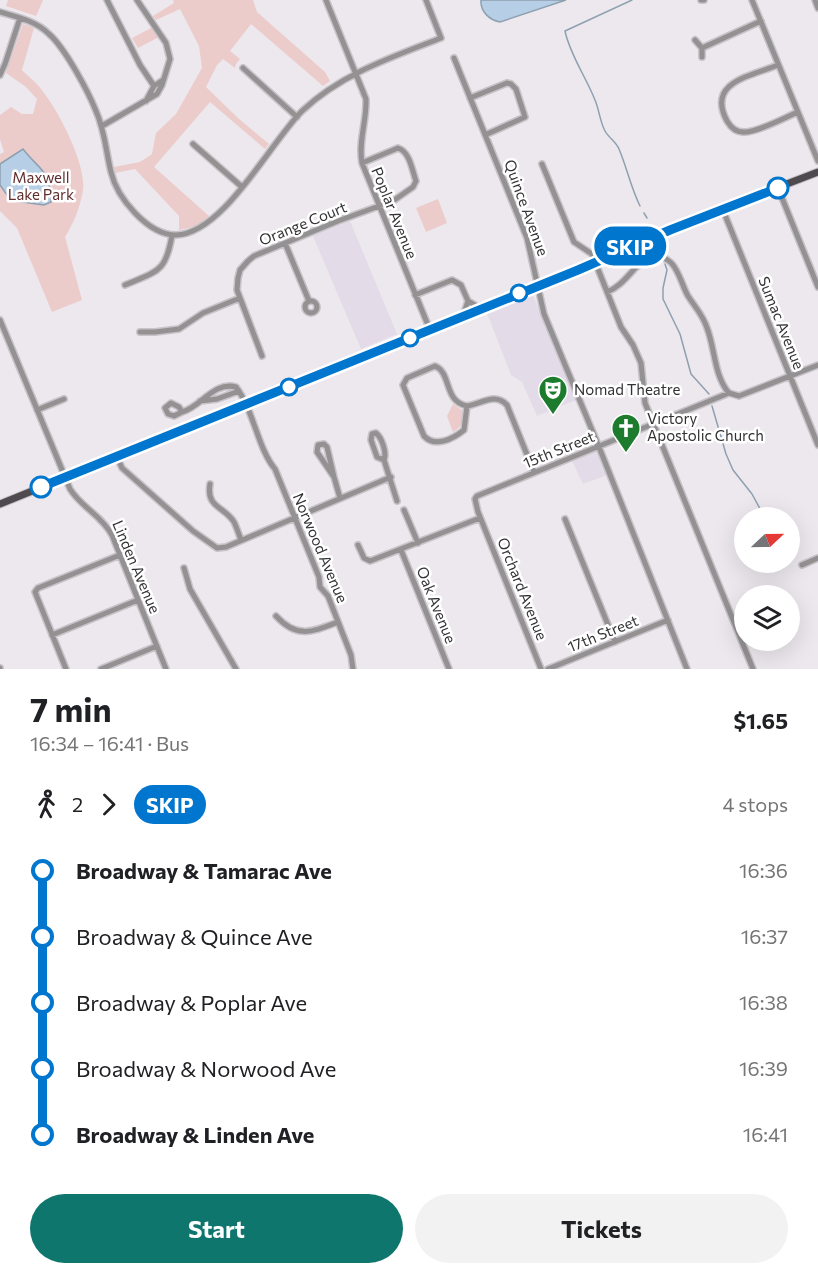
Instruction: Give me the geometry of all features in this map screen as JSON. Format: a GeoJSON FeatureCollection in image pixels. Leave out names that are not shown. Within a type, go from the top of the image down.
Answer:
{"type":"FeatureCollection","features":[{"type":"Feature","properties":{"kind":"main road"},"geometry":{"type":"LineString","coordinates":[[0,504],[818,171]]}},
{"type":"Feature","properties":{"kind":"street"},"geometry":{"type":"LineString","coordinates":[[107,0],[140,65],[154,86]]}},
{"type":"Feature","properties":{"kind":"street"},"geometry":{"type":"LineString","coordinates":[[102,126],[157,94],[170,59],[166,43],[137,0]]}},
{"type":"Feature","properties":{"kind":"street","name":"Poplar Avenue"},"geometry":{"type":"LineString","coordinates":[[326,0],[366,99],[367,108],[360,143],[362,163],[430,330]]}},
{"type":"Feature","properties":{"kind":"street"},"geometry":{"type":"LineString","coordinates":[[0,12],[38,25],[54,39],[91,99],[102,126],[111,171],[120,192],[148,226],[172,235],[200,228],[210,221],[242,187],[297,117],[331,87],[383,61],[441,38],[426,0]]}},
{"type":"Feature","properties":{"kind":"street"},"geometry":{"type":"LineString","coordinates":[[752,0],[818,161]]}},
{"type":"Feature","properties":{"kind":"street"},"geometry":{"type":"LineString","coordinates":[[815,0],[818,8]]}},
{"type":"Feature","properties":{"kind":"street"},"geometry":{"type":"LineString","coordinates":[[0,75],[6,64],[20,18]]}},
{"type":"Feature","properties":{"kind":"street"},"geometry":{"type":"LineString","coordinates":[[702,48],[760,21]]}},
{"type":"Feature","properties":{"kind":"street"},"geometry":{"type":"LineString","coordinates":[[695,40],[702,48],[702,57]]}},
{"type":"Feature","properties":{"kind":"street","name":"Quince Avenue"},"geometry":{"type":"LineString","coordinates":[[454,58],[527,238],[544,314],[687,669]]}},
{"type":"Feature","properties":{"kind":"street"},"geometry":{"type":"LineString","coordinates":[[778,65],[731,84],[721,97],[721,108],[733,129],[746,132],[798,112]]}},
{"type":"Feature","properties":{"kind":"street"},"geometry":{"type":"LineString","coordinates":[[243,68],[297,117]]}},
{"type":"Feature","properties":{"kind":"street"},"geometry":{"type":"LineString","coordinates":[[146,101],[154,86],[163,80]]}},
{"type":"Feature","properties":{"kind":"street"},"geometry":{"type":"LineString","coordinates":[[470,98],[507,83],[516,88],[525,117],[485,135]]}},
{"type":"Feature","properties":{"kind":"street"},"geometry":{"type":"LineString","coordinates":[[193,144],[242,187]]}},
{"type":"Feature","properties":{"kind":"street","name":"Orange Court"},"geometry":{"type":"LineString","coordinates":[[240,298],[237,286],[240,270],[254,256],[379,207],[402,195],[413,187],[416,181],[406,152],[398,148],[362,163]]}},
{"type":"Feature","properties":{"kind":"street"},"geometry":{"type":"LineString","coordinates":[[542,164],[574,242],[588,251],[595,262],[624,334],[633,345],[641,363],[644,398],[753,669]]}},
{"type":"Feature","properties":{"kind":"street"},"geometry":{"type":"LineString","coordinates":[[778,188],[818,286]]}},
{"type":"Feature","properties":{"kind":"street","name":"Sumac Avenue"},"geometry":{"type":"LineString","coordinates":[[723,210],[818,445]]}},
{"type":"Feature","properties":{"kind":"street"},"geometry":{"type":"LineString","coordinates":[[125,285],[161,268],[169,254],[172,235]]}},
{"type":"Feature","properties":{"kind":"street"},"geometry":{"type":"LineString","coordinates":[[285,243],[309,301]]}},
{"type":"Feature","properties":{"kind":"street"},"geometry":{"type":"LineString","coordinates":[[607,292],[621,285],[645,260],[662,258],[673,264],[688,295],[707,325],[715,361],[729,393]]}},
{"type":"Feature","properties":{"kind":"street"},"geometry":{"type":"LineString","coordinates":[[415,295],[452,280],[461,285],[468,301],[481,309]]}},
{"type":"Feature","properties":{"kind":"street"},"geometry":{"type":"LineString","coordinates":[[140,332],[179,329],[203,313],[240,298],[262,356]]}},
{"type":"Feature","properties":{"kind":"street"},"geometry":{"type":"LineString","coordinates":[[463,316],[468,301]]}},
{"type":"Feature","properties":{"kind":"street","name":"Linden Avenue"},"geometry":{"type":"LineString","coordinates":[[0,320],[74,496],[105,523],[166,669]]}},
{"type":"Feature","properties":{"kind":"street","name":"15th Street"},"geometry":{"type":"LineString","coordinates":[[480,518],[474,502],[477,496],[729,393],[739,396],[818,365]]}},
{"type":"Feature","properties":{"kind":"street"},"geometry":{"type":"LineString","coordinates":[[467,406],[464,430],[441,442],[432,442],[424,436],[404,388],[404,380],[432,367],[439,368],[453,399],[461,405],[467,406],[492,399],[503,401],[507,405],[534,472]]}},
{"type":"Feature","properties":{"kind":"street","name":"Norwood Avenue"},"geometry":{"type":"LineString","coordinates":[[182,412],[190,409],[205,395],[228,386],[236,387],[247,404],[268,460],[274,469],[319,577],[320,587],[328,596],[351,656],[353,669]]}},
{"type":"Feature","properties":{"kind":"street"},"geometry":{"type":"LineString","coordinates":[[37,410],[64,399]]}},
{"type":"Feature","properties":{"kind":"street"},"geometry":{"type":"LineString","coordinates":[[384,460],[377,457],[371,440],[372,434],[376,433],[380,438],[386,455],[384,460],[397,501]]}},
{"type":"Feature","properties":{"kind":"street"},"geometry":{"type":"LineString","coordinates":[[334,477],[317,452],[318,445],[324,444],[327,447],[340,498]]}},
{"type":"Feature","properties":{"kind":"street"},"geometry":{"type":"LineString","coordinates":[[117,457],[122,468],[213,546],[222,548],[391,477]]}},
{"type":"Feature","properties":{"kind":"street"},"geometry":{"type":"LineString","coordinates":[[210,484],[208,494],[213,503],[233,521],[241,540]]}},
{"type":"Feature","properties":{"kind":"street"},"geometry":{"type":"LineString","coordinates":[[404,510],[418,543]]}},
{"type":"Feature","properties":{"kind":"street"},"geometry":{"type":"LineString","coordinates":[[358,544],[367,561],[401,550],[480,518]]}},
{"type":"Feature","properties":{"kind":"street","name":"Orchard Avenue"},"geometry":{"type":"LineString","coordinates":[[480,518],[542,669]]}},
{"type":"Feature","properties":{"kind":"street"},"geometry":{"type":"LineString","coordinates":[[565,519],[615,642]]}},
{"type":"Feature","properties":{"kind":"street","name":"Oak Avenue"},"geometry":{"type":"LineString","coordinates":[[401,550],[449,669]]}},
{"type":"Feature","properties":{"kind":"street"},"geometry":{"type":"LineString","coordinates":[[66,669],[35,592],[38,588],[120,555]]}},
{"type":"Feature","properties":{"kind":"street"},"geometry":{"type":"LineString","coordinates":[[802,565],[818,558]]}},
{"type":"Feature","properties":{"kind":"street"},"geometry":{"type":"LineString","coordinates":[[184,568],[190,589],[236,669]]}},
{"type":"Feature","properties":{"kind":"street"},"geometry":{"type":"LineString","coordinates":[[52,635],[138,600]]}},
{"type":"Feature","properties":{"kind":"street"},"geometry":{"type":"LineString","coordinates":[[276,616],[288,626],[302,632],[315,631],[338,622]]}},
{"type":"Feature","properties":{"kind":"street","name":"17th Street"},"geometry":{"type":"LineString","coordinates":[[548,669],[668,620]]}},
{"type":"Feature","properties":{"kind":"street"},"geometry":{"type":"LineString","coordinates":[[101,669],[157,646]]}},
{"type":"Feature","properties":{"kind":"shaded area"},"geometry":{"type":"Polygon","coordinates":[[[350,221],[397,334],[361,349],[313,236],[350,221]]]}},
{"type":"Feature","properties":{"kind":"shaded area"},"geometry":{"type":"Polygon","coordinates":[[[533,295],[576,400],[537,416],[522,382],[511,375],[487,313],[533,295]]]}},
{"type":"Feature","properties":{"kind":"shaded area"},"geometry":{"type":"Polygon","coordinates":[[[594,451],[599,452],[607,475],[583,484],[572,461],[594,451]]]}},
{"type":"Feature","properties":{"kind":"green space"},"geometry":{"type":"Polygon","coordinates":[[[8,0],[43,0],[36,16],[6,6],[8,0]]]}},
{"type":"Feature","properties":{"kind":"green space"},"geometry":{"type":"Polygon","coordinates":[[[173,0],[253,0],[257,12],[325,72],[330,81],[323,86],[251,24],[230,51],[240,59],[235,68],[223,59],[217,65],[206,87],[269,144],[265,149],[210,102],[154,167],[209,216],[197,226],[179,230],[179,216],[135,169],[115,173],[114,167],[140,162],[152,154],[156,133],[176,114],[202,68],[199,46],[180,9],[156,20],[153,16],[174,3],[173,0]]]}},
{"type":"Feature","properties":{"kind":"green space","name":"Maxwell Lake Park"},"geometry":{"type":"Polygon","coordinates":[[[23,24],[34,28],[22,70],[42,90],[57,113],[71,140],[83,179],[83,190],[78,209],[65,237],[82,300],[52,312],[17,228],[0,211],[0,154],[4,152],[0,139],[0,115],[11,107],[22,114],[33,114],[37,99],[26,87],[6,73],[23,24]]]}},
{"type":"Feature","properties":{"kind":"green space"},"geometry":{"type":"Polygon","coordinates":[[[153,27],[159,37],[138,48],[132,38],[153,27]]]}},
{"type":"Feature","properties":{"kind":"green space"},"geometry":{"type":"Polygon","coordinates":[[[438,199],[447,223],[426,232],[416,208],[438,199]]]}},
{"type":"Feature","properties":{"kind":"green space"},"geometry":{"type":"Polygon","coordinates":[[[453,404],[462,410],[462,420],[453,432],[447,416],[453,404]]]}},
{"type":"Feature","properties":{"kind":"water"},"geometry":{"type":"Polygon","coordinates":[[[481,0],[566,0],[500,22],[486,14],[481,0]]]}},
{"type":"Feature","properties":{"kind":"water"},"geometry":{"type":"Polygon","coordinates":[[[23,149],[47,177],[51,202],[44,205],[15,201],[0,185],[0,164],[23,149]]]}},
{"type":"Feature","properties":{"kind":"waterway"},"geometry":{"type":"LineString","coordinates":[[632,0],[565,31],[595,100],[603,127],[619,149],[640,206]]}},
{"type":"Feature","properties":{"kind":"waterway"},"geometry":{"type":"LineString","coordinates":[[644,213],[647,218]]}},
{"type":"Feature","properties":{"kind":"waterway"},"geometry":{"type":"LineString","coordinates":[[660,245],[664,255]]}},
{"type":"Feature","properties":{"kind":"waterway"},"geometry":{"type":"LineString","coordinates":[[665,264],[667,270],[663,299],[680,334],[691,374],[709,394]]}},
{"type":"Feature","properties":{"kind":"waterway"},"geometry":{"type":"LineString","coordinates":[[712,406],[733,470],[759,507]]}},
{"type":"Feature","properties":{"kind":"bus line","name":"SKIP"},"geometry":{"type":"LineString","coordinates":[[41,487],[578,270],[637,243],[778,188]]}},
{"type":"Feature","properties":{"kind":"place","name":"Nomad Theatre"},"geometry":{"type":"Point","coordinates":[553,416]}},
{"type":"Feature","properties":{"kind":"place","name":"Victory Apostolic Church"},"geometry":{"type":"Point","coordinates":[626,454]}}]}
